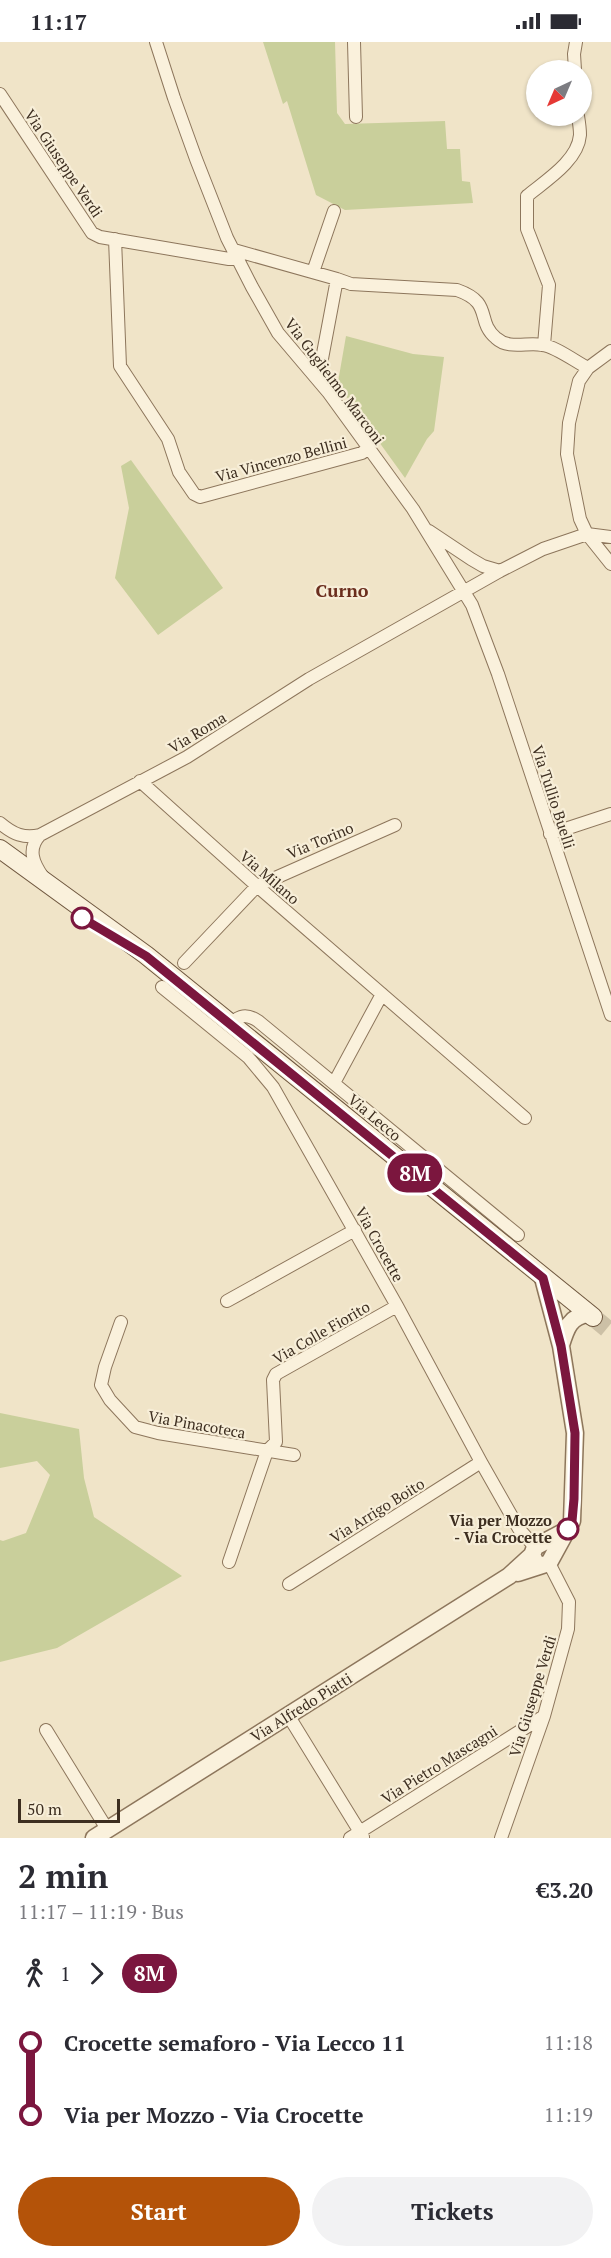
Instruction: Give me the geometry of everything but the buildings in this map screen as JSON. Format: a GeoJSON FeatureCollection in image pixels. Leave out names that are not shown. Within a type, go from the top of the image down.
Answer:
{"type":"FeatureCollection","features":[{"type":"Feature","properties":{"kind":"main road","name":"Via Lecco"},"geometry":{"type":"LineString","coordinates":[[0,849],[146,956],[590,1315]]}},
{"type":"Feature","properties":{"kind":"main road","name":"Via Lecco"},"geometry":{"type":"LineString","coordinates":[[0,863],[62,907],[146,956]]}},
{"type":"Feature","properties":{"kind":"street","name":"Via Guglielmo Marconi"},"geometry":{"type":"LineString","coordinates":[[156,42],[196,159],[227,238],[278,333],[328,392],[413,509],[464,590]]}},
{"type":"Feature","properties":{"kind":"street"},"geometry":{"type":"LineString","coordinates":[[354,42],[356,117]]}},
{"type":"Feature","properties":{"kind":"street"},"geometry":{"type":"LineString","coordinates":[[575,60],[576,42]]}},
{"type":"Feature","properties":{"kind":"street","name":"Via Giuseppe Verdi"},"geometry":{"type":"LineString","coordinates":[[0,94],[92,232],[100,237],[229,259],[236,254],[313,272],[351,284],[456,290],[470,295],[480,304],[490,332],[499,340],[510,345],[544,345]]}},
{"type":"Feature","properties":{"kind":"street"},"geometry":{"type":"LineString","coordinates":[[579,126],[580,137],[574,152],[563,165],[527,196],[527,229],[549,285],[544,345],[588,368]]}},
{"type":"Feature","properties":{"kind":"street"},"geometry":{"type":"LineString","coordinates":[[313,272],[334,211]]}},
{"type":"Feature","properties":{"kind":"street","name":"Via Vincenzo Bellini"},"geometry":{"type":"LineString","coordinates":[[115,239],[120,366],[168,439],[179,472],[194,494],[200,497],[362,453],[368,448]]}},
{"type":"Feature","properties":{"kind":"street"},"geometry":{"type":"LineString","coordinates":[[318,380],[337,279]]}},
{"type":"Feature","properties":{"kind":"street"},"geometry":{"type":"LineString","coordinates":[[611,351],[588,368],[579,381],[569,423],[567,454],[580,519],[586,534],[611,564]]}},
{"type":"Feature","properties":{"kind":"street","name":"Via Guglielmo Marconi"},"geometry":{"type":"LineString","coordinates":[[425,529],[471,559],[500,571]]}},
{"type":"Feature","properties":{"kind":"street"},"geometry":{"type":"LineString","coordinates":[[500,571],[543,549],[586,534],[611,537]]}},
{"type":"Feature","properties":{"kind":"street","name":"Via Roma"},"geometry":{"type":"LineString","coordinates":[[40,836],[187,757],[309,679],[500,571]]}},
{"type":"Feature","properties":{"kind":"street","name":"Via Tullio Buelli"},"geometry":{"type":"LineString","coordinates":[[464,590],[498,674],[611,1015]]}},
{"type":"Feature","properties":{"kind":"street","name":"Via Milano"},"geometry":{"type":"LineString","coordinates":[[141,781],[257,886],[525,1118]]}},
{"type":"Feature","properties":{"kind":"street"},"geometry":{"type":"LineString","coordinates":[[550,834],[611,814]]}},
{"type":"Feature","properties":{"kind":"street"},"geometry":{"type":"LineString","coordinates":[[0,823],[20,836],[40,836]]}},
{"type":"Feature","properties":{"kind":"street","name":"Via Torino"},"geometry":{"type":"LineString","coordinates":[[184,963],[257,886],[395,825]]}},
{"type":"Feature","properties":{"kind":"street"},"geometry":{"type":"LineString","coordinates":[[40,836],[33,844],[32,856],[46,882]]}},
{"type":"Feature","properties":{"kind":"street","name":"Via Crocette"},"geometry":{"type":"LineString","coordinates":[[162,987],[248,1057],[273,1087],[355,1230],[519,1529],[542,1556]]}},
{"type":"Feature","properties":{"kind":"street"},"geometry":{"type":"LineString","coordinates":[[334,1083],[382,994]]}},
{"type":"Feature","properties":{"kind":"street","name":"Via Lecco"},"geometry":{"type":"LineString","coordinates":[[230,1023],[240,1016],[252,1017],[518,1235]]}},
{"type":"Feature","properties":{"kind":"street"},"geometry":{"type":"LineString","coordinates":[[227,1301],[355,1230]]}},
{"type":"Feature","properties":{"kind":"street","name":"Via Alfredo Piatti"},"geometry":{"type":"LineString","coordinates":[[101,1834],[542,1556],[568,1529],[572,1521],[574,1499],[575,1433],[561,1346],[543,1278]]}},
{"type":"Feature","properties":{"kind":"street","name":"Via Colle Fiorito"},"geometry":{"type":"LineString","coordinates":[[229,1562],[267,1450],[276,1442],[273,1380],[276,1374],[397,1306]]}},
{"type":"Feature","properties":{"kind":"street"},"geometry":{"type":"LineString","coordinates":[[561,1346],[567,1326],[576,1318],[590,1315]]}},
{"type":"Feature","properties":{"kind":"street","name":"Via Pinacoteca"},"geometry":{"type":"LineString","coordinates":[[122,1322],[105,1367],[101,1385],[110,1400],[135,1427],[158,1433],[267,1450]]}},
{"type":"Feature","properties":{"kind":"street"},"geometry":{"type":"LineString","coordinates":[[267,1450],[294,1455]]}},
{"type":"Feature","properties":{"kind":"street","name":"Via Arrigo Boito"},"geometry":{"type":"LineString","coordinates":[[289,1584],[481,1462]]}},
{"type":"Feature","properties":{"kind":"street","name":"Via Giuseppe Verdi"},"geometry":{"type":"LineString","coordinates":[[501,1838],[544,1716],[568,1629],[569,1602],[542,1556]]}},
{"type":"Feature","properties":{"kind":"street"},"geometry":{"type":"LineString","coordinates":[[288,1715],[358,1836]]}},
{"type":"Feature","properties":{"kind":"street","name":"Via Pietro Mascagni"},"geometry":{"type":"LineString","coordinates":[[358,1836],[544,1716]]}},
{"type":"Feature","properties":{"kind":"street"},"geometry":{"type":"LineString","coordinates":[[46,1730],[101,1834]]}},
{"type":"Feature","properties":{"kind":"green space"},"geometry":{"type":"Polygon","coordinates":[[[263,42],[335,42],[337,113],[345,124],[445,121],[447,149],[460,149],[462,181],[470,182],[473,203],[345,210],[316,195],[287,101],[283,104],[263,42]]]}},
{"type":"Feature","properties":{"kind":"green space"},"geometry":{"type":"Polygon","coordinates":[[[346,336],[413,354],[444,357],[434,431],[405,478],[338,382],[346,336]]]}},
{"type":"Feature","properties":{"kind":"green space"},"geometry":{"type":"Polygon","coordinates":[[[131,460],[223,588],[158,635],[115,578],[129,508],[121,466],[131,460]]]}},
{"type":"Feature","properties":{"kind":"green space"},"geometry":{"type":"Polygon","coordinates":[[[0,1413],[79,1429],[84,1478],[94,1517],[182,1576],[57,1648],[0,1662],[0,1540],[26,1533],[50,1475],[37,1461],[0,1468],[0,1413]]]}},
{"type":"Feature","properties":{"kind":"tunnel"},"geometry":{"type":"LineString","coordinates":[[593,1317],[611,1332]]}},
{"type":"Feature","properties":{"kind":"bus line","name":"8M"},"geometry":{"type":"LineString","coordinates":[[82,918],[146,956],[543,1278],[561,1346],[575,1433],[574,1499],[572,1521],[568,1529]]}},
{"type":"Feature","properties":{"kind":"place","name":"Via per Mozzo - Via Crocette"},"geometry":{"type":"Point","coordinates":[568,1529]}},
{"type":"Feature","properties":{"kind":"district","name":"Curno"},"geometry":{"type":"Point","coordinates":[342,590]}}]}
